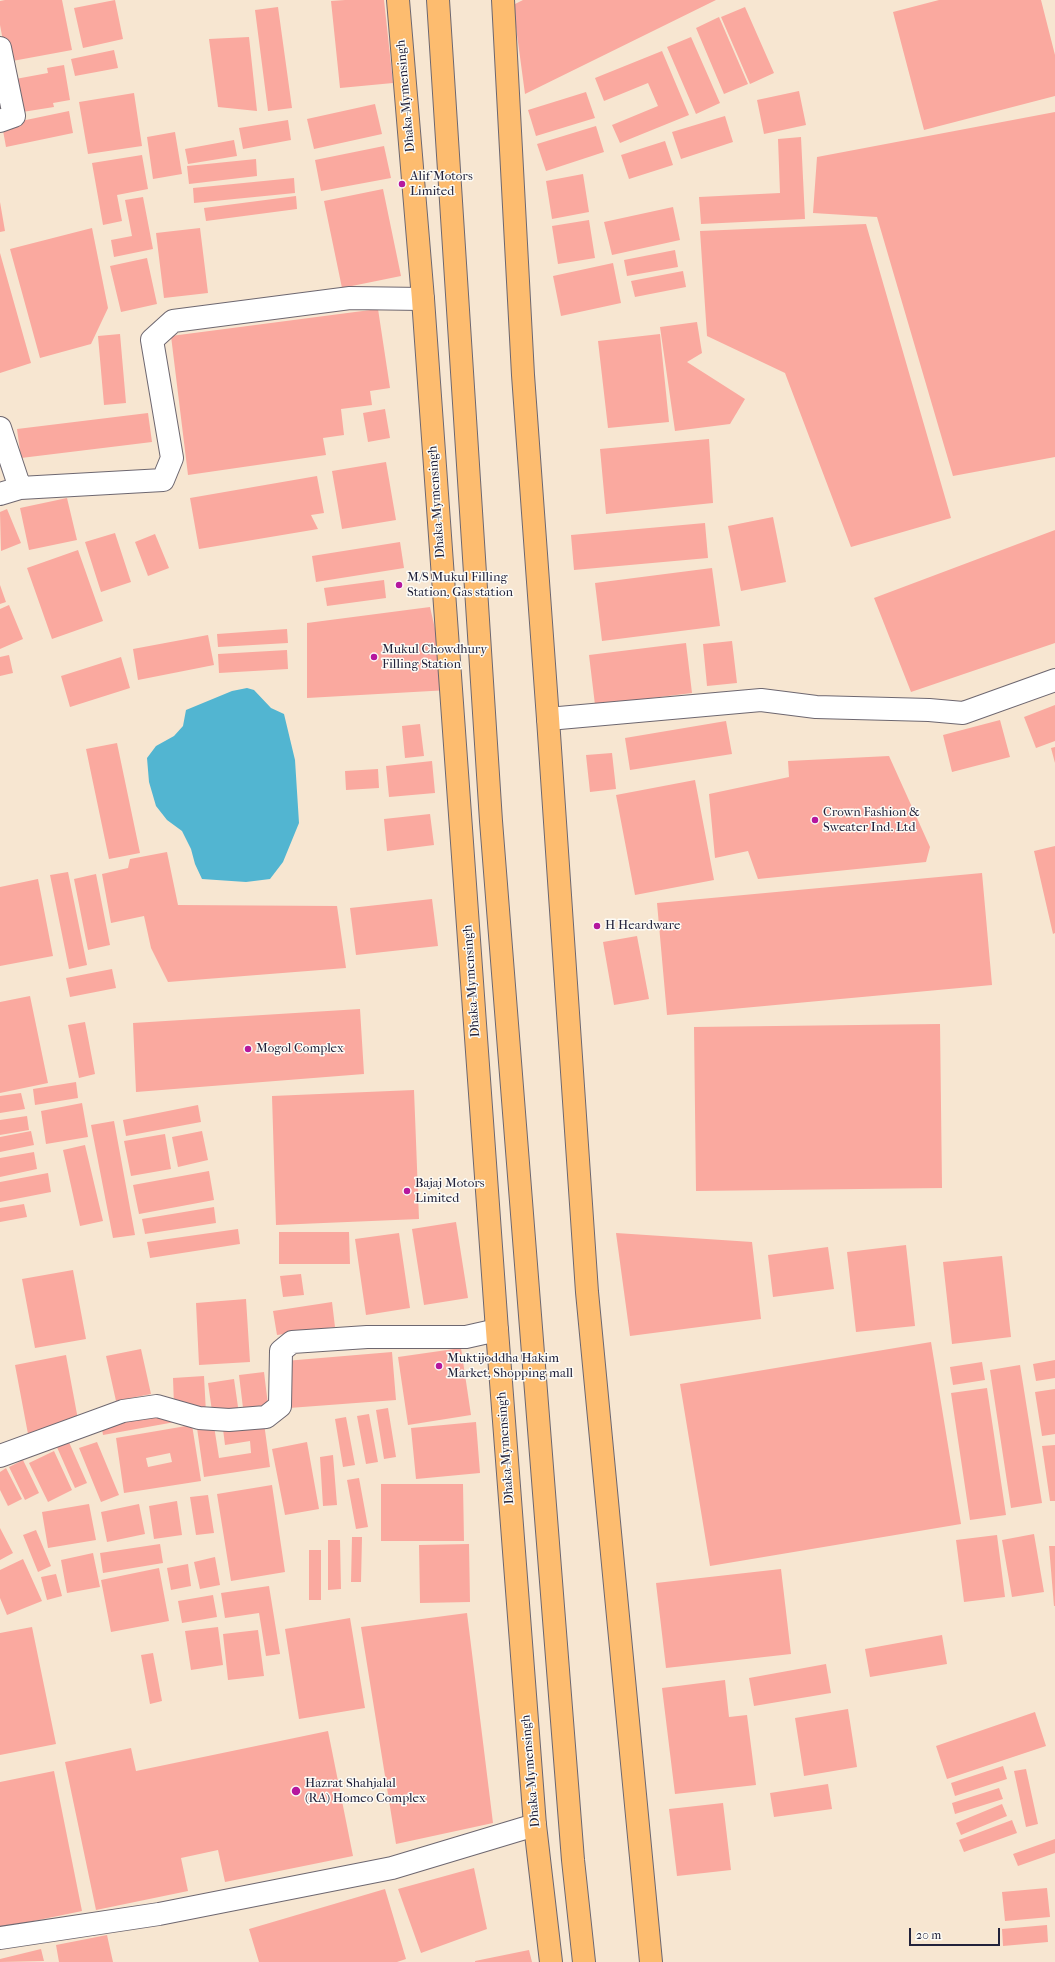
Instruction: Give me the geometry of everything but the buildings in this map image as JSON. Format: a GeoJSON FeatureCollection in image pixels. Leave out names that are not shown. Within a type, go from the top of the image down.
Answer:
{"type":"FeatureCollection","features":[{"type":"Feature","properties":{"kind":"highway","name":"Dhaka-Mymensingh"},"geometry":{"type":"LineString","coordinates":[[398,0],[423,299],[496,1330],[535,1825],[551,1962]]}},
{"type":"Feature","properties":{"kind":"highway"},"geometry":{"type":"LineString","coordinates":[[438,0],[491,821],[571,1845],[584,1962]]}},
{"type":"Feature","properties":{"kind":"highway"},"geometry":{"type":"LineString","coordinates":[[503,0],[523,375],[587,1292],[651,1962]]}},
{"type":"Feature","properties":{"kind":"street"},"geometry":{"type":"LineString","coordinates":[[0,48],[14,116],[0,121]]}},
{"type":"Feature","properties":{"kind":"street"},"geometry":{"type":"LineString","coordinates":[[0,428],[10,491],[163,480],[172,458],[152,340],[173,321],[350,298],[423,299]]}},
{"type":"Feature","properties":{"kind":"street"},"geometry":{"type":"LineString","coordinates":[[548,719],[761,700],[816,707],[929,710],[963,713],[1055,680]]}},
{"type":"Feature","properties":{"kind":"street"},"geometry":{"type":"LineString","coordinates":[[0,1456],[130,1410],[156,1406],[199,1418],[229,1420],[266,1417],[280,1406],[281,1351],[292,1342],[367,1337],[466,1337],[496,1330]]}},
{"type":"Feature","properties":{"kind":"street"},"geometry":{"type":"LineString","coordinates":[[0,1938],[159,1914],[392,1868],[535,1825]]}},
{"type":"Feature","properties":{"kind":"water"},"geometry":{"type":"Polygon","coordinates":[[[247,688],[254,690],[271,708],[284,714],[295,760],[299,823],[283,862],[270,879],[246,882],[202,879],[195,864],[191,849],[182,831],[167,820],[156,806],[149,782],[147,758],[156,746],[174,736],[183,726],[186,710],[232,691],[247,688]]]}},
{"type":"Feature","properties":{"kind":"place","name":"Alif Motors Limited"},"geometry":{"type":"Point","coordinates":[402,184]}},
{"type":"Feature","properties":{"kind":"place","name":"M/S Mukul Filling Station, Gas station"},"geometry":{"type":"Point","coordinates":[399,585]}},
{"type":"Feature","properties":{"kind":"place","name":"Mukul Chowdhury Filling Station"},"geometry":{"type":"Point","coordinates":[374,657]}},
{"type":"Feature","properties":{"kind":"place","name":"Crown Fashion & Sweater Ind. Ltd"},"geometry":{"type":"Point","coordinates":[815,820]}},
{"type":"Feature","properties":{"kind":"place","name":"H Heardware"},"geometry":{"type":"Point","coordinates":[597,926]}},
{"type":"Feature","properties":{"kind":"place","name":"Mogol Complex"},"geometry":{"type":"Point","coordinates":[248,1049]}},
{"type":"Feature","properties":{"kind":"place","name":"Bajaj Motors Limited"},"geometry":{"type":"Point","coordinates":[407,1191]}},
{"type":"Feature","properties":{"kind":"place","name":"Muktijoddha Hakim Market, Shopping mall"},"geometry":{"type":"Point","coordinates":[439,1366]}},
{"type":"Feature","properties":{"kind":"place","name":"Hazrat Shahjalal (RA) Homeo Complex"},"geometry":{"type":"Point","coordinates":[296,1791]}}]}
